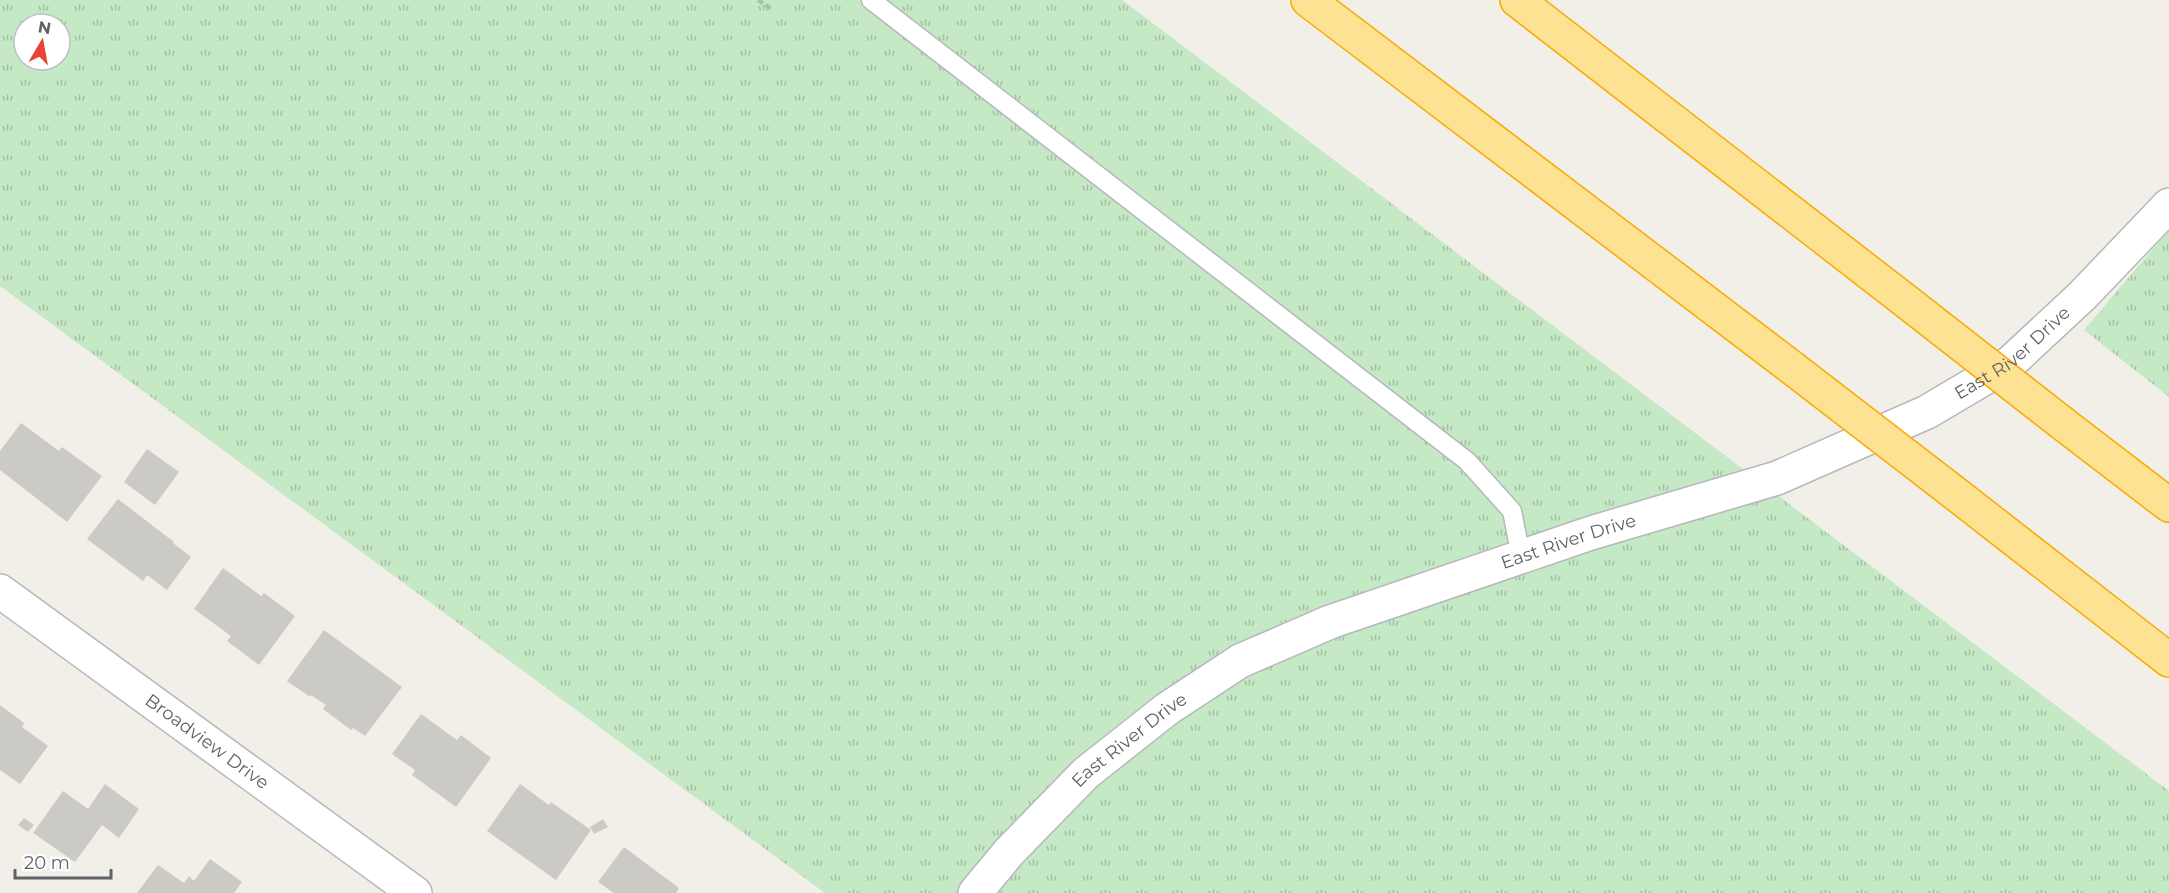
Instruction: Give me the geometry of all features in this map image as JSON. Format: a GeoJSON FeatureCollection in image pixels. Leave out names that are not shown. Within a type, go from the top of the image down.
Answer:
{"type":"FeatureCollection","features":[{"type":"Feature","properties":{"kind":"highway"},"geometry":{"type":"LineString","coordinates":[[1308,0],[1791,367],[2169,660]]}},
{"type":"Feature","properties":{"kind":"highway"},"geometry":{"type":"LineString","coordinates":[[1517,0],[2169,505]]}},
{"type":"Feature","properties":{"kind":"street","name":"East River Drive"},"geometry":{"type":"LineString","coordinates":[[975,893],[1009,852],[1086,773],[1167,709],[1240,661],[1330,622],[1591,533],[1777,478],[1927,412],[2010,363],[2082,296],[2169,205]]}},
{"type":"Feature","properties":{"kind":"street","name":"Broadview Drive"},"geometry":{"type":"LineString","coordinates":[[0,591],[415,893]]}},
{"type":"Feature","properties":{"kind":"lane"},"geometry":{"type":"LineString","coordinates":[[871,0],[1467,461],[1512,511],[1521,557]]}},
{"type":"Feature","properties":{"kind":"path"},"geometry":{"type":"LineString","coordinates":[[758,0],[773,10]]}},
{"type":"Feature","properties":{"kind":"green space"},"geometry":{"type":"Polygon","coordinates":[[[0,0],[1122,0],[2169,791],[2169,893],[825,893],[0,286],[0,0]]]}},
{"type":"Feature","properties":{"kind":"green space"},"geometry":{"type":"Polygon","coordinates":[[[2169,230],[2169,397],[2084,330],[2169,230]]]}},
{"type":"Feature","properties":{"kind":"building"},"geometry":{"type":"Polygon","coordinates":[[[21,423],[59,451],[62,447],[102,476],[67,522],[0,470],[0,451],[21,423]]]}},
{"type":"Feature","properties":{"kind":"building"},"geometry":{"type":"Polygon","coordinates":[[[147,449],[179,472],[155,505],[124,482],[147,449]]]}},
{"type":"Feature","properties":{"kind":"building"},"geometry":{"type":"Polygon","coordinates":[[[118,499],[191,557],[167,590],[147,575],[143,581],[87,539],[118,499]]]}},
{"type":"Feature","properties":{"kind":"building"},"geometry":{"type":"Polygon","coordinates":[[[223,568],[261,596],[264,593],[295,616],[259,665],[227,641],[231,636],[194,609],[223,568]]]}},
{"type":"Feature","properties":{"kind":"building"},"geometry":{"type":"Polygon","coordinates":[[[324,630],[402,687],[365,736],[353,728],[351,730],[323,709],[326,705],[287,681],[324,630]]]}},
{"type":"Feature","properties":{"kind":"building"},"geometry":{"type":"Polygon","coordinates":[[[0,705],[24,723],[22,727],[48,746],[20,784],[0,770],[0,705]]]}},
{"type":"Feature","properties":{"kind":"building"},"geometry":{"type":"Polygon","coordinates":[[[421,714],[457,740],[461,735],[491,758],[456,807],[412,775],[415,770],[392,754],[421,714]]]}},
{"type":"Feature","properties":{"kind":"building"},"geometry":{"type":"Polygon","coordinates":[[[105,784],[139,809],[119,838],[102,825],[75,862],[33,833],[63,791],[88,809],[105,784]]]}},
{"type":"Feature","properties":{"kind":"building"},"geometry":{"type":"Polygon","coordinates":[[[520,784],[549,805],[551,802],[591,830],[556,880],[487,831],[520,784]]]}},
{"type":"Feature","properties":{"kind":"building"},"geometry":{"type":"Polygon","coordinates":[[[24,818],[34,825],[28,832],[18,825],[24,818]]]}},
{"type":"Feature","properties":{"kind":"building"},"geometry":{"type":"Polygon","coordinates":[[[603,819],[608,827],[594,834],[590,827],[603,819]]]}},
{"type":"Feature","properties":{"kind":"building"},"geometry":{"type":"Polygon","coordinates":[[[624,847],[679,888],[676,893],[614,893],[598,882],[624,847]]]}},
{"type":"Feature","properties":{"kind":"building"},"geometry":{"type":"Polygon","coordinates":[[[210,859],[242,882],[234,893],[137,893],[158,865],[184,883],[189,876],[194,881],[210,859]]]}}]}
